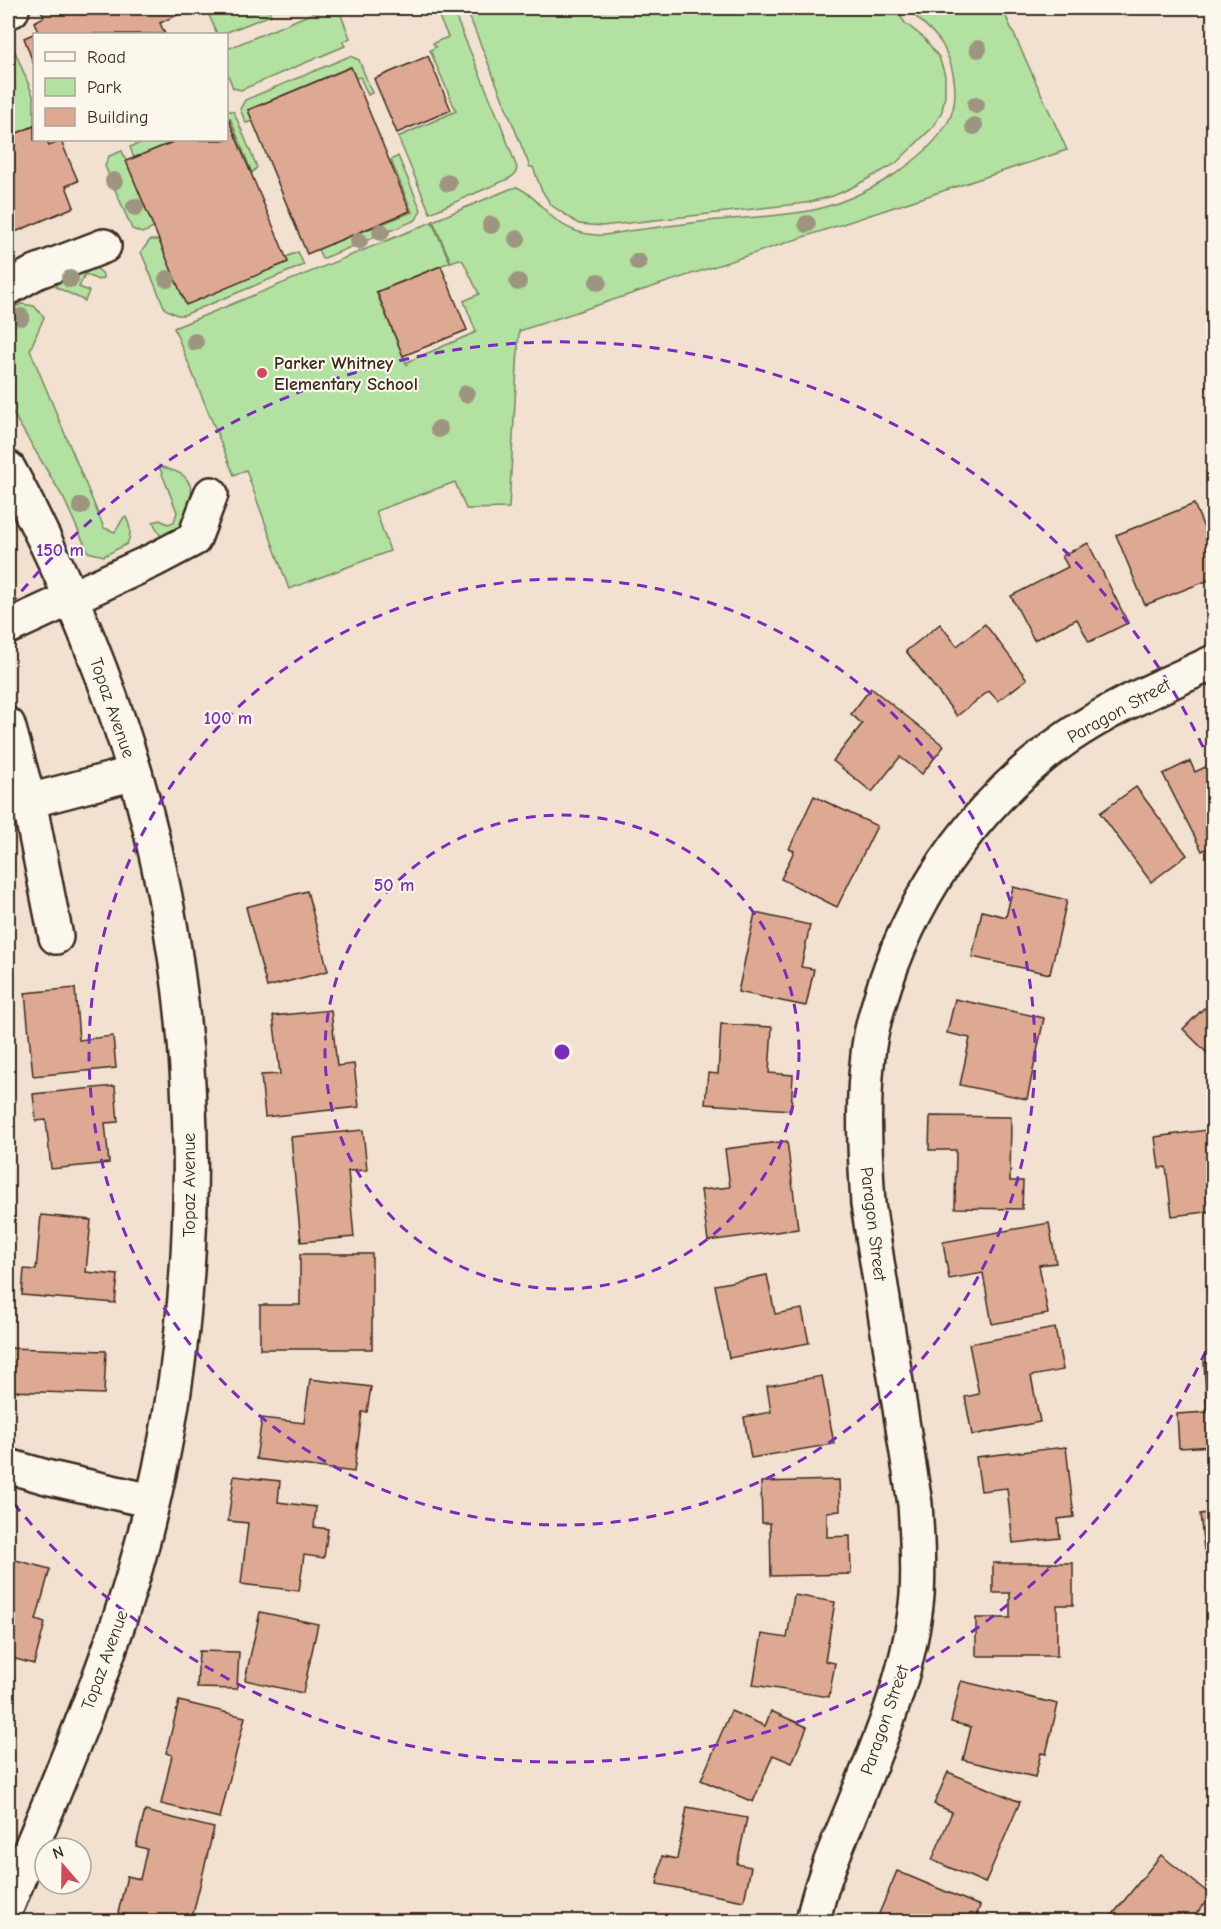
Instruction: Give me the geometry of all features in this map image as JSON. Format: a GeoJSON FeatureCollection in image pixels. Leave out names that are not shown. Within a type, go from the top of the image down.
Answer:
{"type":"FeatureCollection","features":[{"type":"Feature","properties":{"kind":"street"},"geometry":{"type":"LineString","coordinates":[[8,288],[36,272],[104,246]]}},
{"type":"Feature","properties":{"kind":"street","name":"Topaz Avenue"},"geometry":{"type":"LineString","coordinates":[[8,468],[71,598],[107,690],[135,773],[156,855],[171,930],[182,1012],[190,1175],[188,1265],[180,1349],[163,1453],[152,1501],[126,1603],[106,1659],[8,1904]]}},
{"type":"Feature","properties":{"kind":"street"},"geometry":{"type":"LineString","coordinates":[[8,627],[154,560],[194,538],[211,494]]}},
{"type":"Feature","properties":{"kind":"street","name":"Paragon Street"},"geometry":{"type":"LineString","coordinates":[[813,1922],[830,1866],[898,1691],[917,1597],[919,1554],[915,1504],[868,1204],[865,1158],[868,1054],[878,1005],[891,966],[914,913],[946,860],[981,815],[1023,774],[1069,737],[1119,708],[1214,662]]}},
{"type":"Feature","properties":{"kind":"street"},"geometry":{"type":"LineString","coordinates":[[8,725],[29,801],[56,937]]}},
{"type":"Feature","properties":{"kind":"street"},"geometry":{"type":"LineString","coordinates":[[29,801],[135,773]]}},
{"type":"Feature","properties":{"kind":"street"},"geometry":{"type":"LineString","coordinates":[[8,1466],[152,1501]]}},
{"type":"Feature","properties":{"kind":"street"},"geometry":{"type":"LineString","coordinates":[[8,1920],[12,1922]]}},
{"type":"Feature","properties":{"kind":"green space"},"geometry":{"type":"Polygon","coordinates":[[[206,8],[268,8],[271,15],[225,33],[217,33],[206,8]]]}},
{"type":"Feature","properties":{"kind":"green space"},"geometry":{"type":"Polygon","coordinates":[[[325,8],[339,10],[350,38],[343,42],[345,46],[241,90],[233,88],[228,75],[228,49],[325,8]]]}},
{"type":"Feature","properties":{"kind":"green space"},"geometry":{"type":"Polygon","coordinates":[[[435,8],[452,8],[517,168],[515,174],[510,178],[430,213],[398,137],[456,111],[430,50],[436,47],[433,43],[448,37],[435,8]]]}},
{"type":"Feature","properties":{"kind":"green space"},"geometry":{"type":"Polygon","coordinates":[[[466,8],[895,8],[905,23],[924,38],[939,57],[945,75],[942,111],[934,126],[895,164],[833,196],[806,203],[602,226],[579,224],[551,205],[541,189],[466,8]]]}},
{"type":"Feature","properties":{"kind":"green space"},"geometry":{"type":"Polygon","coordinates":[[[907,8],[1002,8],[1067,150],[519,331],[509,508],[466,509],[455,482],[376,511],[390,551],[289,589],[246,470],[234,475],[174,328],[432,222],[450,262],[376,292],[407,365],[407,362],[476,332],[464,301],[479,294],[463,261],[459,259],[451,262],[433,221],[510,189],[517,187],[526,192],[553,218],[564,225],[583,233],[600,235],[803,212],[854,197],[908,165],[938,137],[952,113],[955,85],[948,56],[927,26],[907,8]]]}},
{"type":"Feature","properties":{"kind":"green space"},"geometry":{"type":"Polygon","coordinates":[[[8,34],[33,96],[33,126],[8,137],[8,34]]]}},
{"type":"Feature","properties":{"kind":"green space"},"geometry":{"type":"Polygon","coordinates":[[[350,56],[359,60],[372,93],[368,95],[360,77],[355,78],[350,67],[248,110],[253,121],[246,123],[240,109],[245,100],[350,56]]]}},
{"type":"Feature","properties":{"kind":"green space"},"geometry":{"type":"Polygon","coordinates":[[[228,110],[234,112],[257,167],[252,173],[230,118],[228,119],[228,110]]]}},
{"type":"Feature","properties":{"kind":"green space"},"geometry":{"type":"Polygon","coordinates":[[[146,141],[176,141],[134,158],[130,147],[146,141]]]}},
{"type":"Feature","properties":{"kind":"green space"},"geometry":{"type":"Polygon","coordinates":[[[122,151],[154,228],[142,233],[132,229],[105,166],[109,156],[122,151]]]}},
{"type":"Feature","properties":{"kind":"green space"},"geometry":{"type":"Polygon","coordinates":[[[398,156],[421,210],[416,220],[322,259],[318,249],[412,212],[391,160],[398,156]]]}},
{"type":"Feature","properties":{"kind":"green space"},"geometry":{"type":"Polygon","coordinates":[[[150,240],[159,240],[186,304],[288,262],[286,257],[298,252],[304,265],[184,315],[177,315],[165,309],[141,252],[150,240]]]}},
{"type":"Feature","properties":{"kind":"green space"},"geometry":{"type":"Polygon","coordinates":[[[94,266],[104,278],[98,280],[85,274],[79,287],[89,291],[85,301],[56,287],[57,278],[94,266]]]}},
{"type":"Feature","properties":{"kind":"green space"},"geometry":{"type":"Polygon","coordinates":[[[22,304],[34,306],[44,317],[30,350],[104,528],[115,532],[124,517],[129,524],[130,534],[127,544],[104,556],[88,552],[64,499],[8,405],[8,309],[22,304]]]}},
{"type":"Feature","properties":{"kind":"green space"},"geometry":{"type":"Polygon","coordinates":[[[159,466],[185,477],[192,499],[180,536],[165,539],[153,522],[160,520],[168,524],[174,522],[177,512],[159,466]]]}},
{"type":"Feature","properties":{"kind":"building"},"geometry":{"type":"Polygon","coordinates":[[[40,8],[177,8],[180,14],[160,23],[165,33],[36,33],[38,32],[34,22],[44,17],[40,8]]]}},
{"type":"Feature","properties":{"kind":"building"},"geometry":{"type":"Polygon","coordinates":[[[33,34],[33,62],[24,38],[33,34]]]}},
{"type":"Feature","properties":{"kind":"building"},"geometry":{"type":"Polygon","coordinates":[[[428,56],[451,110],[397,133],[374,79],[428,56]]]}},
{"type":"Feature","properties":{"kind":"building"},"geometry":{"type":"Polygon","coordinates":[[[351,67],[410,211],[307,254],[248,110],[351,67]]]}},
{"type":"Feature","properties":{"kind":"building"},"geometry":{"type":"Polygon","coordinates":[[[228,118],[288,262],[186,305],[126,161],[176,141],[228,141],[228,118]]]}},
{"type":"Feature","properties":{"kind":"building"},"geometry":{"type":"Polygon","coordinates":[[[33,126],[33,141],[47,141],[49,146],[61,141],[78,181],[66,186],[74,207],[8,235],[8,137],[33,126]]]}},
{"type":"Feature","properties":{"kind":"building"},"geometry":{"type":"Polygon","coordinates":[[[441,266],[467,330],[403,356],[377,292],[441,266]]]}},
{"type":"Feature","properties":{"kind":"building"},"geometry":{"type":"Polygon","coordinates":[[[1194,504],[1214,552],[1214,578],[1145,605],[1116,535],[1194,504]]]}},
{"type":"Feature","properties":{"kind":"building"},"geometry":{"type":"Polygon","coordinates":[[[1088,543],[1128,623],[1089,642],[1077,619],[1034,640],[1011,596],[1068,567],[1062,556],[1088,543]]]}},
{"type":"Feature","properties":{"kind":"building"},"geometry":{"type":"Polygon","coordinates":[[[940,624],[957,646],[985,624],[1027,679],[998,701],[989,691],[957,716],[906,651],[940,624]]]}},
{"type":"Feature","properties":{"kind":"building"},"geometry":{"type":"Polygon","coordinates":[[[871,688],[944,746],[922,774],[900,757],[872,792],[833,761],[862,724],[851,714],[871,688]]]}},
{"type":"Feature","properties":{"kind":"building"},"geometry":{"type":"Polygon","coordinates":[[[1214,735],[1214,752],[1207,739],[1214,735]]]}},
{"type":"Feature","properties":{"kind":"building"},"geometry":{"type":"Polygon","coordinates":[[[1190,761],[1195,772],[1214,763],[1214,845],[1202,851],[1163,774],[1190,761]]]}},
{"type":"Feature","properties":{"kind":"building"},"geometry":{"type":"Polygon","coordinates":[[[1136,787],[1187,855],[1151,882],[1100,813],[1136,787]]]}},
{"type":"Feature","properties":{"kind":"building"},"geometry":{"type":"Polygon","coordinates":[[[814,796],[877,826],[837,907],[781,879],[794,851],[789,849],[814,796]]]}},
{"type":"Feature","properties":{"kind":"building"},"geometry":{"type":"Polygon","coordinates":[[[1013,887],[1067,900],[1050,974],[972,957],[982,911],[1006,917],[1013,887]]]}},
{"type":"Feature","properties":{"kind":"building"},"geometry":{"type":"Polygon","coordinates":[[[307,891],[328,971],[267,987],[246,907],[307,891]]]}},
{"type":"Feature","properties":{"kind":"building"},"geometry":{"type":"Polygon","coordinates":[[[755,913],[810,925],[801,967],[814,969],[806,1006],[738,992],[755,913]]]}},
{"type":"Feature","properties":{"kind":"building"},"geometry":{"type":"Polygon","coordinates":[[[75,988],[79,1040],[113,1036],[116,1068],[33,1076],[25,993],[75,988]]]}},
{"type":"Feature","properties":{"kind":"building"},"geometry":{"type":"Polygon","coordinates":[[[955,999],[1044,1018],[1027,1099],[960,1085],[970,1038],[947,1033],[955,999]]]}},
{"type":"Feature","properties":{"kind":"building"},"geometry":{"type":"Polygon","coordinates":[[[1204,1008],[1212,1015],[1214,1013],[1214,1060],[1183,1029],[1204,1008]]]}},
{"type":"Feature","properties":{"kind":"building"},"geometry":{"type":"Polygon","coordinates":[[[331,1010],[337,1066],[354,1064],[359,1107],[265,1117],[261,1075],[280,1074],[273,1016],[331,1010]]]}},
{"type":"Feature","properties":{"kind":"building"},"geometry":{"type":"Polygon","coordinates":[[[721,1024],[772,1027],[769,1073],[793,1075],[791,1110],[705,1104],[708,1073],[718,1074],[721,1024]]]}},
{"type":"Feature","properties":{"kind":"building"},"geometry":{"type":"Polygon","coordinates":[[[115,1086],[118,1122],[105,1123],[109,1163],[51,1169],[46,1120],[36,1121],[33,1094],[115,1086]]]}},
{"type":"Feature","properties":{"kind":"building"},"geometry":{"type":"Polygon","coordinates":[[[930,1116],[1011,1117],[1010,1181],[1023,1181],[1022,1209],[955,1208],[956,1150],[929,1150],[930,1116]]]}},
{"type":"Feature","properties":{"kind":"building"},"geometry":{"type":"Polygon","coordinates":[[[1214,1129],[1214,1211],[1172,1216],[1166,1167],[1159,1168],[1155,1137],[1214,1129]]]}},
{"type":"Feature","properties":{"kind":"building"},"geometry":{"type":"Polygon","coordinates":[[[363,1130],[367,1170],[348,1171],[354,1237],[301,1242],[291,1137],[363,1130]]]}},
{"type":"Feature","properties":{"kind":"building"},"geometry":{"type":"Polygon","coordinates":[[[787,1141],[798,1229],[708,1241],[701,1190],[730,1187],[725,1149],[787,1141]]]}},
{"type":"Feature","properties":{"kind":"building"},"geometry":{"type":"Polygon","coordinates":[[[41,1215],[91,1220],[86,1272],[118,1275],[115,1303],[22,1295],[24,1269],[36,1270],[41,1215]]]}},
{"type":"Feature","properties":{"kind":"building"},"geometry":{"type":"Polygon","coordinates":[[[1049,1223],[1056,1263],[1039,1265],[1048,1314],[992,1324],[983,1273],[949,1279],[943,1242],[1049,1223]]]}},
{"type":"Feature","properties":{"kind":"building"},"geometry":{"type":"Polygon","coordinates":[[[300,1254],[372,1254],[372,1349],[260,1349],[260,1305],[300,1305],[300,1254]]]}},
{"type":"Feature","properties":{"kind":"building"},"geometry":{"type":"Polygon","coordinates":[[[767,1275],[775,1314],[802,1309],[809,1343],[729,1358],[715,1285],[767,1275]]]}},
{"type":"Feature","properties":{"kind":"building"},"geometry":{"type":"Polygon","coordinates":[[[1055,1328],[1063,1370],[1031,1376],[1040,1422],[972,1435],[965,1397],[979,1394],[969,1344],[1055,1328]]]}},
{"type":"Feature","properties":{"kind":"building"},"geometry":{"type":"Polygon","coordinates":[[[8,1348],[106,1351],[104,1394],[8,1391],[8,1348]]]}},
{"type":"Feature","properties":{"kind":"building"},"geometry":{"type":"Polygon","coordinates":[[[1214,1361],[1214,1446],[1179,1448],[1177,1414],[1207,1412],[1204,1362],[1214,1361]]]}},
{"type":"Feature","properties":{"kind":"building"},"geometry":{"type":"Polygon","coordinates":[[[822,1376],[834,1444],[751,1458],[744,1417],[771,1412],[767,1386],[822,1376]]]}},
{"type":"Feature","properties":{"kind":"building"},"geometry":{"type":"Polygon","coordinates":[[[310,1379],[371,1387],[367,1412],[362,1412],[354,1472],[256,1459],[262,1418],[304,1423],[310,1379]]]}},
{"type":"Feature","properties":{"kind":"building"},"geometry":{"type":"Polygon","coordinates":[[[1066,1447],[1074,1517],[1058,1519],[1060,1538],[1013,1543],[1007,1488],[981,1491],[976,1457],[1066,1447]]]}},
{"type":"Feature","properties":{"kind":"building"},"geometry":{"type":"Polygon","coordinates":[[[234,1476],[280,1481],[278,1502],[316,1507],[314,1527],[328,1529],[324,1558],[304,1555],[299,1591],[241,1584],[248,1523],[228,1521],[234,1476]]]}},
{"type":"Feature","properties":{"kind":"building"},"geometry":{"type":"Polygon","coordinates":[[[839,1480],[840,1511],[827,1512],[827,1537],[850,1536],[851,1574],[771,1576],[770,1523],[762,1523],[761,1482],[839,1480]]]}},
{"type":"Feature","properties":{"kind":"building"},"geometry":{"type":"Polygon","coordinates":[[[1214,1512],[1214,1549],[1204,1550],[1200,1514],[1214,1512]]]}},
{"type":"Feature","properties":{"kind":"building"},"geometry":{"type":"Polygon","coordinates":[[[8,1558],[50,1569],[36,1620],[45,1623],[34,1664],[8,1657],[8,1558]]]}},
{"type":"Feature","properties":{"kind":"building"},"geometry":{"type":"Polygon","coordinates":[[[993,1563],[1073,1563],[1073,1605],[1057,1605],[1057,1656],[976,1656],[976,1618],[1010,1618],[1010,1593],[993,1593],[993,1563]]]}},
{"type":"Feature","properties":{"kind":"building"},"geometry":{"type":"Polygon","coordinates":[[[794,1595],[835,1602],[825,1661],[835,1663],[829,1697],[753,1685],[762,1634],[787,1638],[794,1595]]]}},
{"type":"Feature","properties":{"kind":"building"},"geometry":{"type":"Polygon","coordinates":[[[260,1612],[318,1624],[303,1693],[245,1680],[260,1612]]]}},
{"type":"Feature","properties":{"kind":"building"},"geometry":{"type":"Polygon","coordinates":[[[199,1651],[239,1652],[237,1689],[197,1688],[199,1651]]]}},
{"type":"Feature","properties":{"kind":"building"},"geometry":{"type":"Polygon","coordinates":[[[961,1681],[1058,1704],[1046,1754],[1041,1753],[1035,1777],[963,1760],[971,1727],[951,1722],[961,1681]]]}},
{"type":"Feature","properties":{"kind":"building"},"geometry":{"type":"Polygon","coordinates":[[[179,1701],[245,1717],[220,1818],[161,1804],[172,1755],[166,1753],[179,1701]]]}},
{"type":"Feature","properties":{"kind":"building"},"geometry":{"type":"Polygon","coordinates":[[[731,1711],[765,1726],[771,1711],[807,1727],[792,1763],[773,1755],[753,1802],[701,1780],[731,1711]]]}},
{"type":"Feature","properties":{"kind":"building"},"geometry":{"type":"Polygon","coordinates":[[[1209,1730],[1214,1730],[1214,1759],[1210,1759],[1209,1730]]]}},
{"type":"Feature","properties":{"kind":"building"},"geometry":{"type":"Polygon","coordinates":[[[948,1772],[1020,1802],[985,1883],[932,1860],[952,1812],[934,1804],[948,1772]]]}},
{"type":"Feature","properties":{"kind":"building"},"geometry":{"type":"Polygon","coordinates":[[[687,1807],[747,1818],[737,1864],[751,1867],[744,1901],[657,1884],[662,1856],[677,1859],[687,1807]]]}},
{"type":"Feature","properties":{"kind":"building"},"geometry":{"type":"Polygon","coordinates":[[[145,1811],[214,1828],[191,1922],[153,1922],[118,1913],[127,1876],[140,1879],[147,1849],[136,1846],[145,1811]]]}},
{"type":"Feature","properties":{"kind":"building"},"geometry":{"type":"Polygon","coordinates":[[[1161,1855],[1211,1895],[1190,1922],[1115,1922],[1110,1918],[1161,1855]]]}},
{"type":"Feature","properties":{"kind":"building"},"geometry":{"type":"Polygon","coordinates":[[[897,1871],[980,1906],[974,1922],[892,1922],[878,1916],[897,1871]]]}},
{"type":"Feature","properties":{"kind":"building"},"geometry":{"type":"Polygon","coordinates":[[[638,1919],[701,1919],[701,1922],[638,1922],[638,1919]]]}},
{"type":"Feature","properties":{"kind":"place","name":"Parker Whitney Elementary School"},"geometry":{"type":"Point","coordinates":[262,373]}}]}
